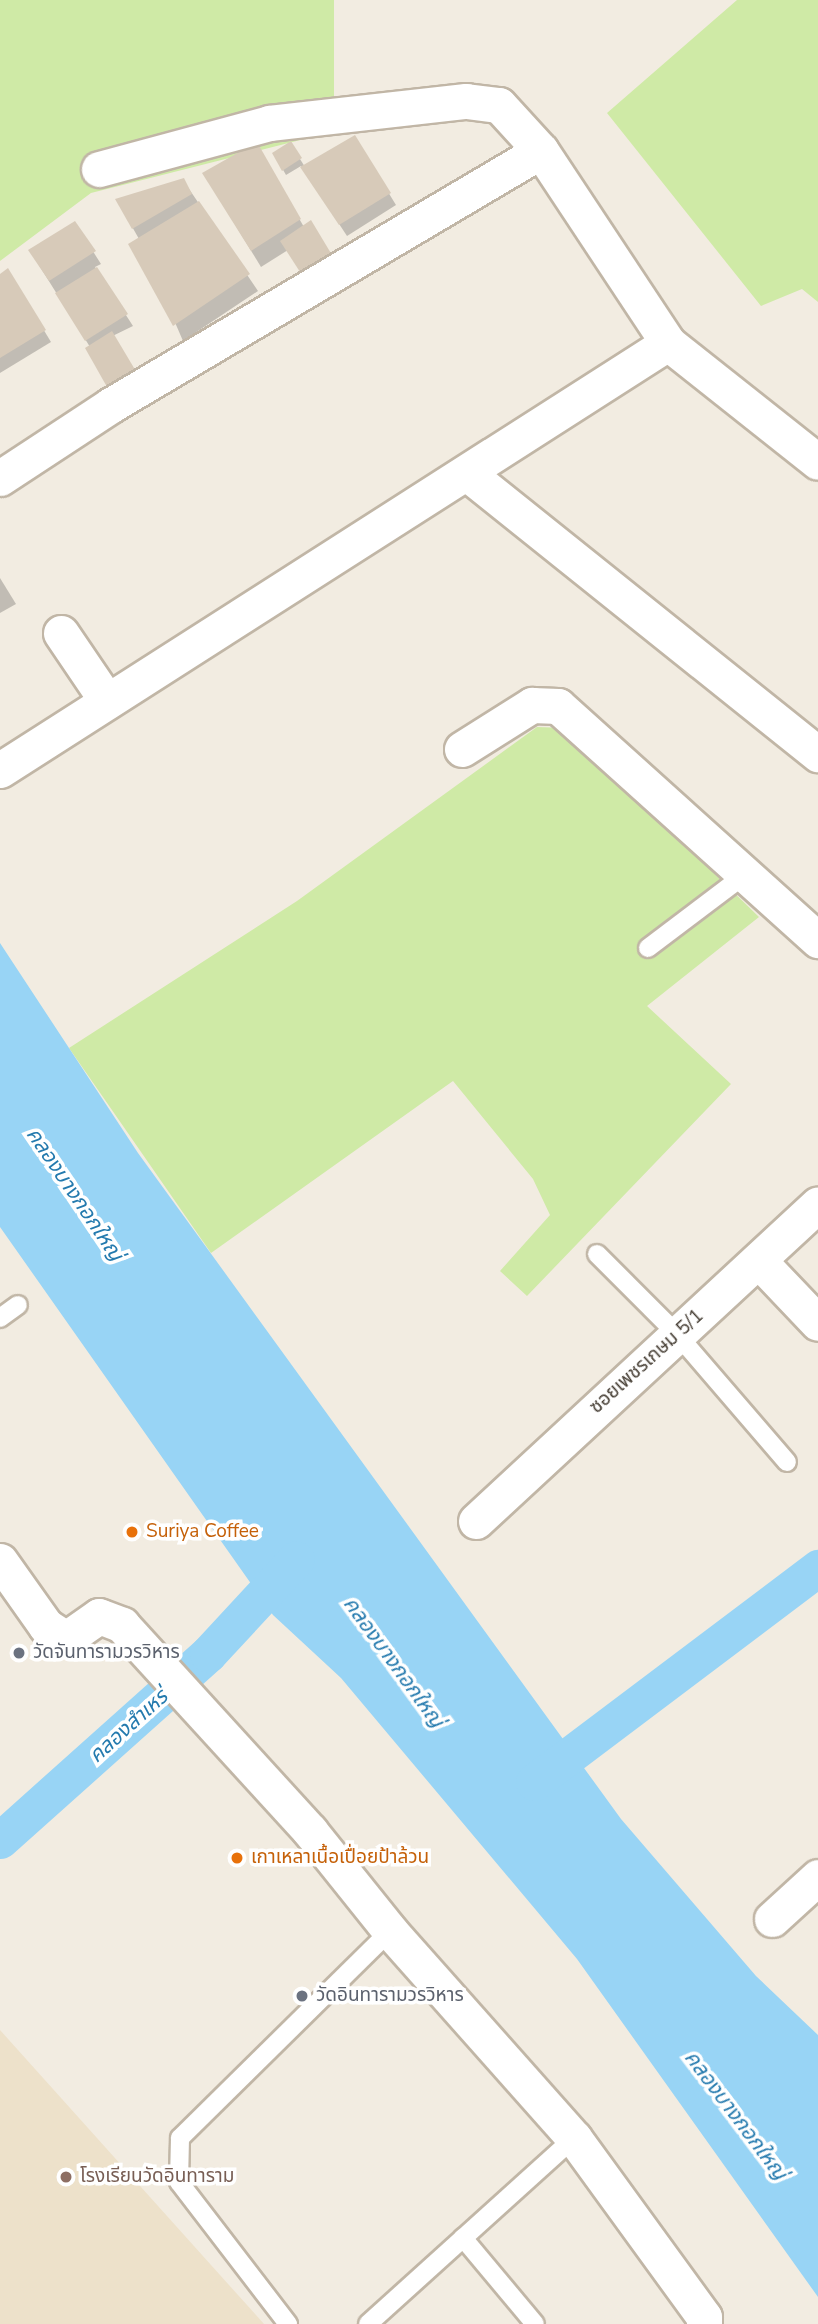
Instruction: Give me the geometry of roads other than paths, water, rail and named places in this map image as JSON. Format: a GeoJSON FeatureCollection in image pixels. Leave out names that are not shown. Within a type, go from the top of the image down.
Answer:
{"type":"FeatureCollection","features":[{"type":"Feature","properties":{"kind":"street"},"geometry":{"type":"LineString","coordinates":[[99,169],[269,123],[466,101],[499,105],[541,150],[668,343],[818,462]]}},
{"type":"Feature","properties":{"kind":"street"},"geometry":{"type":"LineString","coordinates":[[0,478],[111,405],[541,150]]}},
{"type":"Feature","properties":{"kind":"street"},"geometry":{"type":"LineString","coordinates":[[0,770],[668,343]]}},
{"type":"Feature","properties":{"kind":"street"},"geometry":{"type":"LineString","coordinates":[[467,473],[818,754]]}},
{"type":"Feature","properties":{"kind":"street"},"geometry":{"type":"LineString","coordinates":[[61,633],[107,701]]}},
{"type":"Feature","properties":{"kind":"street"},"geometry":{"type":"LineString","coordinates":[[462,749],[532,705],[558,706],[747,873],[818,940]]}},
{"type":"Feature","properties":{"kind":"street","name":"ซอยเพชรเกษม 5/1"},"geometry":{"type":"LineString","coordinates":[[476,1521],[676,1334],[760,1262],[818,1204]]}},
{"type":"Feature","properties":{"kind":"street"},"geometry":{"type":"LineString","coordinates":[[760,1262],[818,1323]]}},
{"type":"Feature","properties":{"kind":"street"},"geometry":{"type":"LineString","coordinates":[[0,1561],[55,1633],[66,1639],[99,1616],[122,1625],[139,1648],[197,1707],[310,1832],[390,1931],[575,2138],[704,2320]]}},
{"type":"Feature","properties":{"kind":"street"},"geometry":{"type":"LineString","coordinates":[[772,1919],[818,1877]]}},
{"type":"Feature","properties":{"kind":"lane"},"geometry":{"type":"LineString","coordinates":[[648,948],[747,873]]}},
{"type":"Feature","properties":{"kind":"lane"},"geometry":{"type":"LineString","coordinates":[[597,1254],[676,1334],[787,1462]]}},
{"type":"Feature","properties":{"kind":"lane"},"geometry":{"type":"LineString","coordinates":[[0,1318],[18,1305]]}},
{"type":"Feature","properties":{"kind":"lane"},"geometry":{"type":"LineString","coordinates":[[288,2324],[179,2182],[180,2138],[390,1931]]}},
{"type":"Feature","properties":{"kind":"lane"},"geometry":{"type":"LineString","coordinates":[[368,2324],[575,2138]]}},
{"type":"Feature","properties":{"kind":"lane"},"geometry":{"type":"LineString","coordinates":[[463,2238],[535,2324]]}},
{"type":"Feature","properties":{"kind":"water","name":"คลองบางกอกใหญ่"},"geometry":{"type":"Polygon","coordinates":[[[0,943],[138,1153],[621,1819],[756,1976],[818,2035],[818,2297],[577,1959],[341,1678],[273,1615],[0,1227],[0,943]]]}},
{"type":"Feature","properties":{"kind":"waterway","name":"คลองสำเหร่"},"geometry":{"type":"LineString","coordinates":[[0,1840],[208,1654],[296,1559]]}},
{"type":"Feature","properties":{"kind":"waterway"},"geometry":{"type":"LineString","coordinates":[[534,1782],[818,1568]]}},
{"type":"Feature","properties":{"kind":"place","name":"Suriya Coffee"},"geometry":{"type":"Point","coordinates":[132,1532]}},
{"type":"Feature","properties":{"kind":"place","name":"วัดจันทารามวรวิหาร"},"geometry":{"type":"Point","coordinates":[19,1653]}},
{"type":"Feature","properties":{"kind":"place","name":"เกาเหลาเนื้อเปื่อยป้าล้วน"},"geometry":{"type":"Point","coordinates":[237,1858]}},
{"type":"Feature","properties":{"kind":"place","name":"วัดอินทารามวรวิหาร"},"geometry":{"type":"Point","coordinates":[302,1996]}},
{"type":"Feature","properties":{"kind":"place","name":"โรงเรียนวัดอินทาราม"},"geometry":{"type":"Point","coordinates":[66,2177]}}]}
